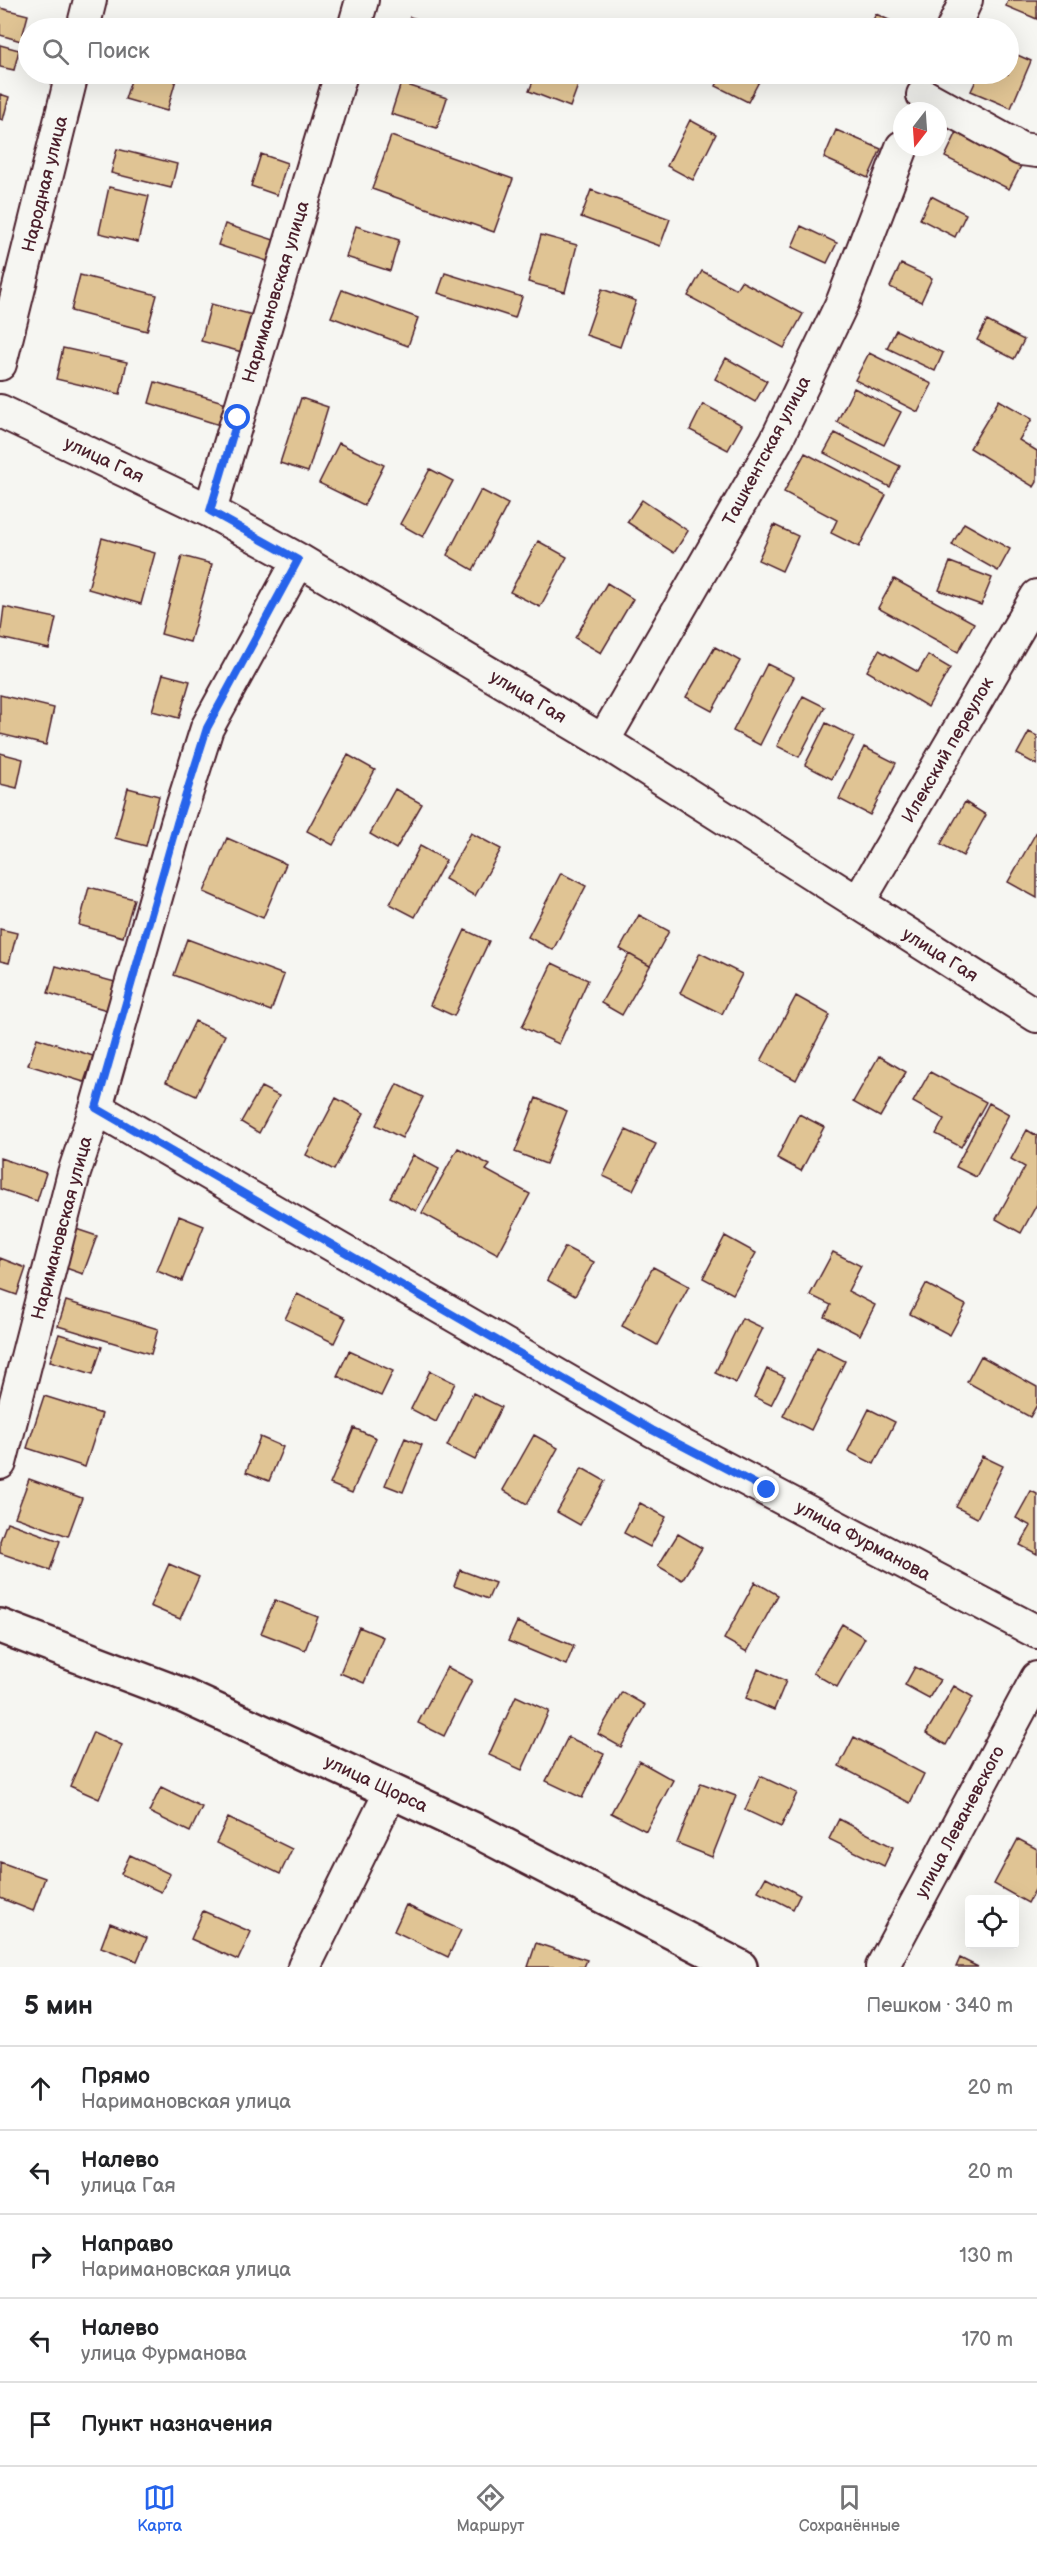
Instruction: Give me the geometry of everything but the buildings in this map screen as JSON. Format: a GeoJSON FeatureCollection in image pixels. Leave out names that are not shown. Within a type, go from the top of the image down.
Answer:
{"type":"FeatureCollection","features":[{"type":"Feature","properties":{"kind":"main road","name":"улица Щорса"},"geometry":{"type":"LineString","coordinates":[[0,1626],[182,1695],[391,1791],[483,1834],[740,1967]]}},
{"type":"Feature","properties":{"kind":"street"},"geometry":{"type":"LineString","coordinates":[[86,18],[90,0]]}},
{"type":"Feature","properties":{"kind":"street"},"geometry":{"type":"LineString","coordinates":[[357,18],[362,0]]}},
{"type":"Feature","properties":{"kind":"street"},"geometry":{"type":"LineString","coordinates":[[958,18],[966,0]]}},
{"type":"Feature","properties":{"kind":"street","name":"Народная улица"},"geometry":{"type":"LineString","coordinates":[[0,364],[70,84]]}},
{"type":"Feature","properties":{"kind":"street","name":"Наримановская улица"},"geometry":{"type":"LineString","coordinates":[[210,511],[338,84]]}},
{"type":"Feature","properties":{"kind":"street"},"geometry":{"type":"LineString","coordinates":[[924,93],[1021,149],[1037,152]]}},
{"type":"Feature","properties":{"kind":"street","name":"Ташкентская улица"},"geometry":{"type":"LineString","coordinates":[[603,741],[776,441],[843,301],[899,156]]}},
{"type":"Feature","properties":{"kind":"street","name":"улица Гая"},"geometry":{"type":"LineString","coordinates":[[0,411],[210,511],[298,560],[603,741],[1037,1016]]}},
{"type":"Feature","properties":{"kind":"street","name":"Наримановская улица"},"geometry":{"type":"LineString","coordinates":[[0,1463],[74,1173],[96,1108],[177,823],[207,728],[298,560]]}},
{"type":"Feature","properties":{"kind":"street","name":"Илекский переулок"},"geometry":{"type":"LineString","coordinates":[[858,903],[1037,597]]}},
{"type":"Feature","properties":{"kind":"street","name":"улица Фурманова"},"geometry":{"type":"LineString","coordinates":[[96,1108],[652,1430],[1037,1632]]}},
{"type":"Feature","properties":{"kind":"street","name":"улица Леваневского"},"geometry":{"type":"LineString","coordinates":[[882,1967],[1037,1678]]}},
{"type":"Feature","properties":{"kind":"street"},"geometry":{"type":"LineString","coordinates":[[303,1967],[391,1791]]}},
{"type":"Feature","properties":{"kind":"route"},"geometry":{"type":"LineString","coordinates":[[238,418],[210,511],[298,560],[207,728],[177,823],[96,1108],[652,1430],[767,1490]]}}]}
